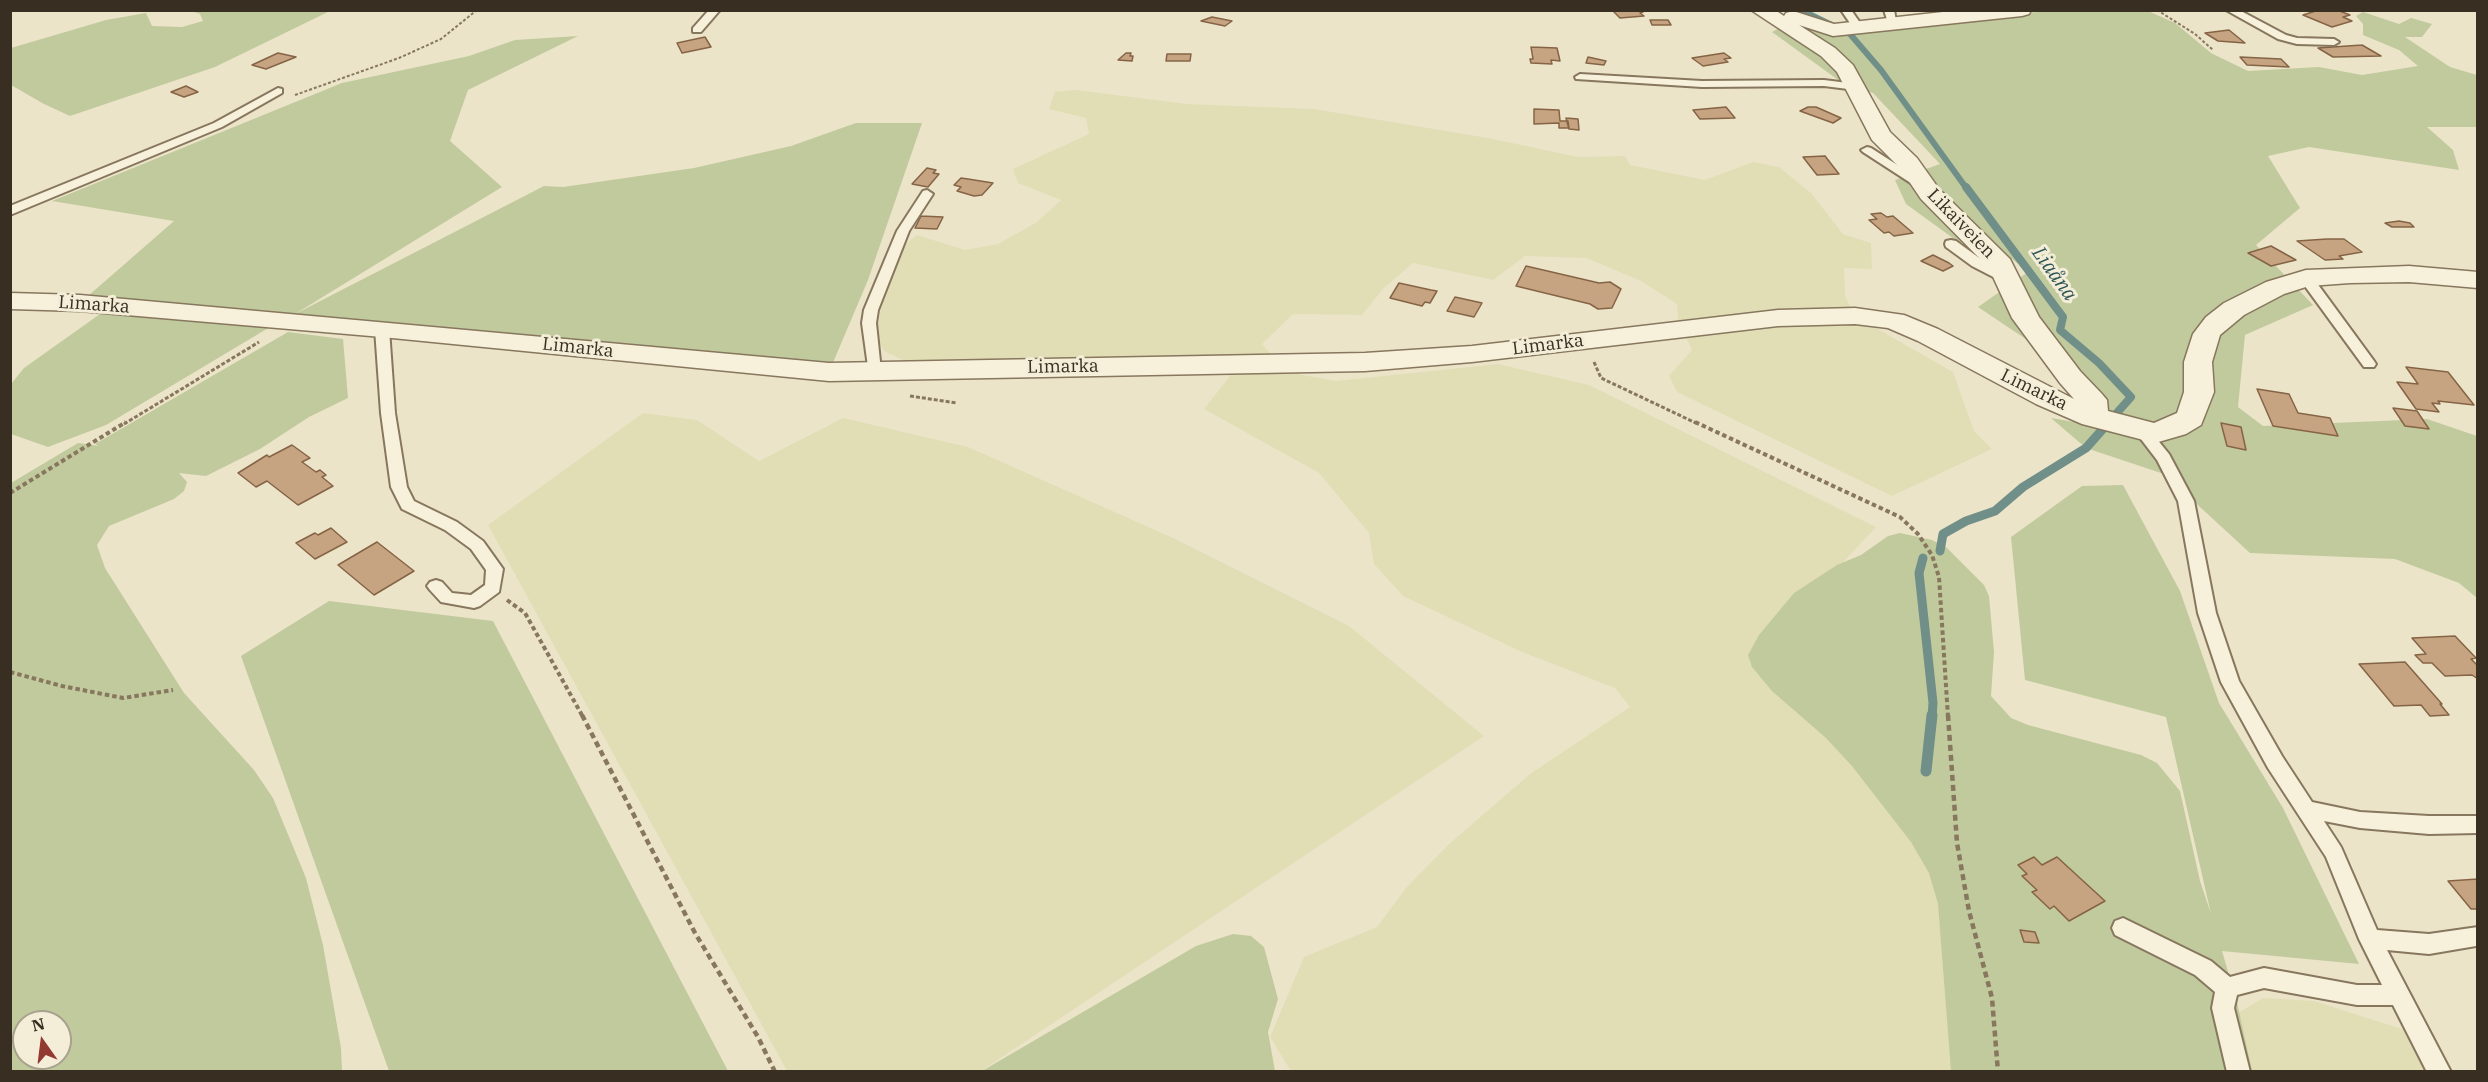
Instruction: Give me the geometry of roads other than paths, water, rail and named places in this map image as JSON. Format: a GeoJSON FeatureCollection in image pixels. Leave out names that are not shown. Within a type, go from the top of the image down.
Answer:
{"type":"FeatureCollection","features":[{"type":"Feature","properties":{"kind":"street","name":"Likaiveien"},"geometry":{"type":"LineString","coordinates":[[1760,10],[1827,52],[1846,69],[1880,135],[1909,163],[1924,186],[1958,224],[2001,265],[2031,325],[2070,377],[2092,400],[2093,417]]}},
{"type":"Feature","properties":{"kind":"street"},"geometry":{"type":"LineString","coordinates":[[1772,10],[1833,30],[1852,18],[2022,10]]}},
{"type":"Feature","properties":{"kind":"street"},"geometry":{"type":"LineString","coordinates":[[2093,417],[2155,433],[2175,427],[2190,418],[2199,392],[2198,362],[2207,334],[2216,323],[2234,309],[2275,288],[2306,278],[2409,274],[2478,280]]}},
{"type":"Feature","properties":{"kind":"street","name":"Limarka"},"geometry":{"type":"LineString","coordinates":[[10,301],[80,303],[382,328],[829,372],[1365,362],[1472,354],[1778,318],[1855,316],[1884,320],[1928,335],[2046,398],[2093,417]]}},
{"type":"Feature","properties":{"kind":"lane"},"geometry":{"type":"LineString","coordinates":[[697,30],[715,10]]}},
{"type":"Feature","properties":{"kind":"lane"},"geometry":{"type":"LineString","coordinates":[[1838,10],[1852,18]]}},
{"type":"Feature","properties":{"kind":"lane"},"geometry":{"type":"LineString","coordinates":[[2231,10],[2282,37],[2297,41],[2334,42]]}},
{"type":"Feature","properties":{"kind":"lane"},"geometry":{"type":"LineString","coordinates":[[1580,77],[1702,84],[1824,83],[1856,87]]}},
{"type":"Feature","properties":{"kind":"lane"},"geometry":{"type":"LineString","coordinates":[[10,211],[218,125],[282,95]]}},
{"type":"Feature","properties":{"kind":"lane"},"geometry":{"type":"LineString","coordinates":[[1867,150],[1924,186]]}},
{"type":"Feature","properties":{"kind":"lane"},"geometry":{"type":"LineString","coordinates":[[874,372],[869,323],[871,310],[903,231],[927,194]]}},
{"type":"Feature","properties":{"kind":"lane"},"geometry":{"type":"LineString","coordinates":[[1951,244],[1977,263],[2008,279]]}},
{"type":"Feature","properties":{"kind":"lane"},"geometry":{"type":"LineString","coordinates":[[2306,278],[2370,364]]}},
{"type":"Feature","properties":{"kind":"lane"},"geometry":{"type":"LineString","coordinates":[[382,328],[388,413],[399,488],[408,505],[451,526],[477,545],[495,569],[493,588],[474,602],[447,598],[436,586]]}},
{"type":"Feature","properties":{"kind":"lane"},"geometry":{"type":"LineString","coordinates":[[2142,430],[2164,458],[2186,501],[2207,613],[2230,682],[2275,762],[2334,853],[2370,939],[2440,1071]]}},
{"type":"Feature","properties":{"kind":"lane"},"geometry":{"type":"LineString","coordinates":[[2306,809],[2360,820],[2430,825],[2478,824]]}},
{"type":"Feature","properties":{"kind":"lane"},"geometry":{"type":"LineString","coordinates":[[2123,928],[2203,968],[2227,988]]}},
{"type":"Feature","properties":{"kind":"lane"},"geometry":{"type":"LineString","coordinates":[[2370,939],[2429,944],[2476,936]]}},
{"type":"Feature","properties":{"kind":"lane"},"geometry":{"type":"LineString","coordinates":[[2227,988],[2265,978],[2357,995],[2400,995]]}},
{"type":"Feature","properties":{"kind":"lane"},"geometry":{"type":"LineString","coordinates":[[2227,988],[2223,1008],[2239,1071]]}},
{"type":"Feature","properties":{"kind":"waterway","name":"Liaåna"},"geometry":{"type":"LineString","coordinates":[[1801,10],[1850,34],[1881,70],[1967,189]]}},
{"type":"Feature","properties":{"kind":"waterway","name":"Liaåna"},"geometry":{"type":"LineString","coordinates":[[1966,187],[2063,317],[2060,330],[2099,363],[2131,397],[2107,424]]}},
{"type":"Feature","properties":{"kind":"waterway","name":"Liaåna"},"geometry":{"type":"LineString","coordinates":[[1940,551],[1943,534],[1966,521],[1995,511],[2023,487],[2086,448],[2109,422]]}},
{"type":"Feature","properties":{"kind":"waterway","name":"Liaåna"},"geometry":{"type":"LineString","coordinates":[[1923,558],[1919,573],[1933,703],[1932,717]]}},
{"type":"Feature","properties":{"kind":"waterway","name":"Liaåna"},"geometry":{"type":"LineString","coordinates":[[1926,771],[1932,715]]}}]}
